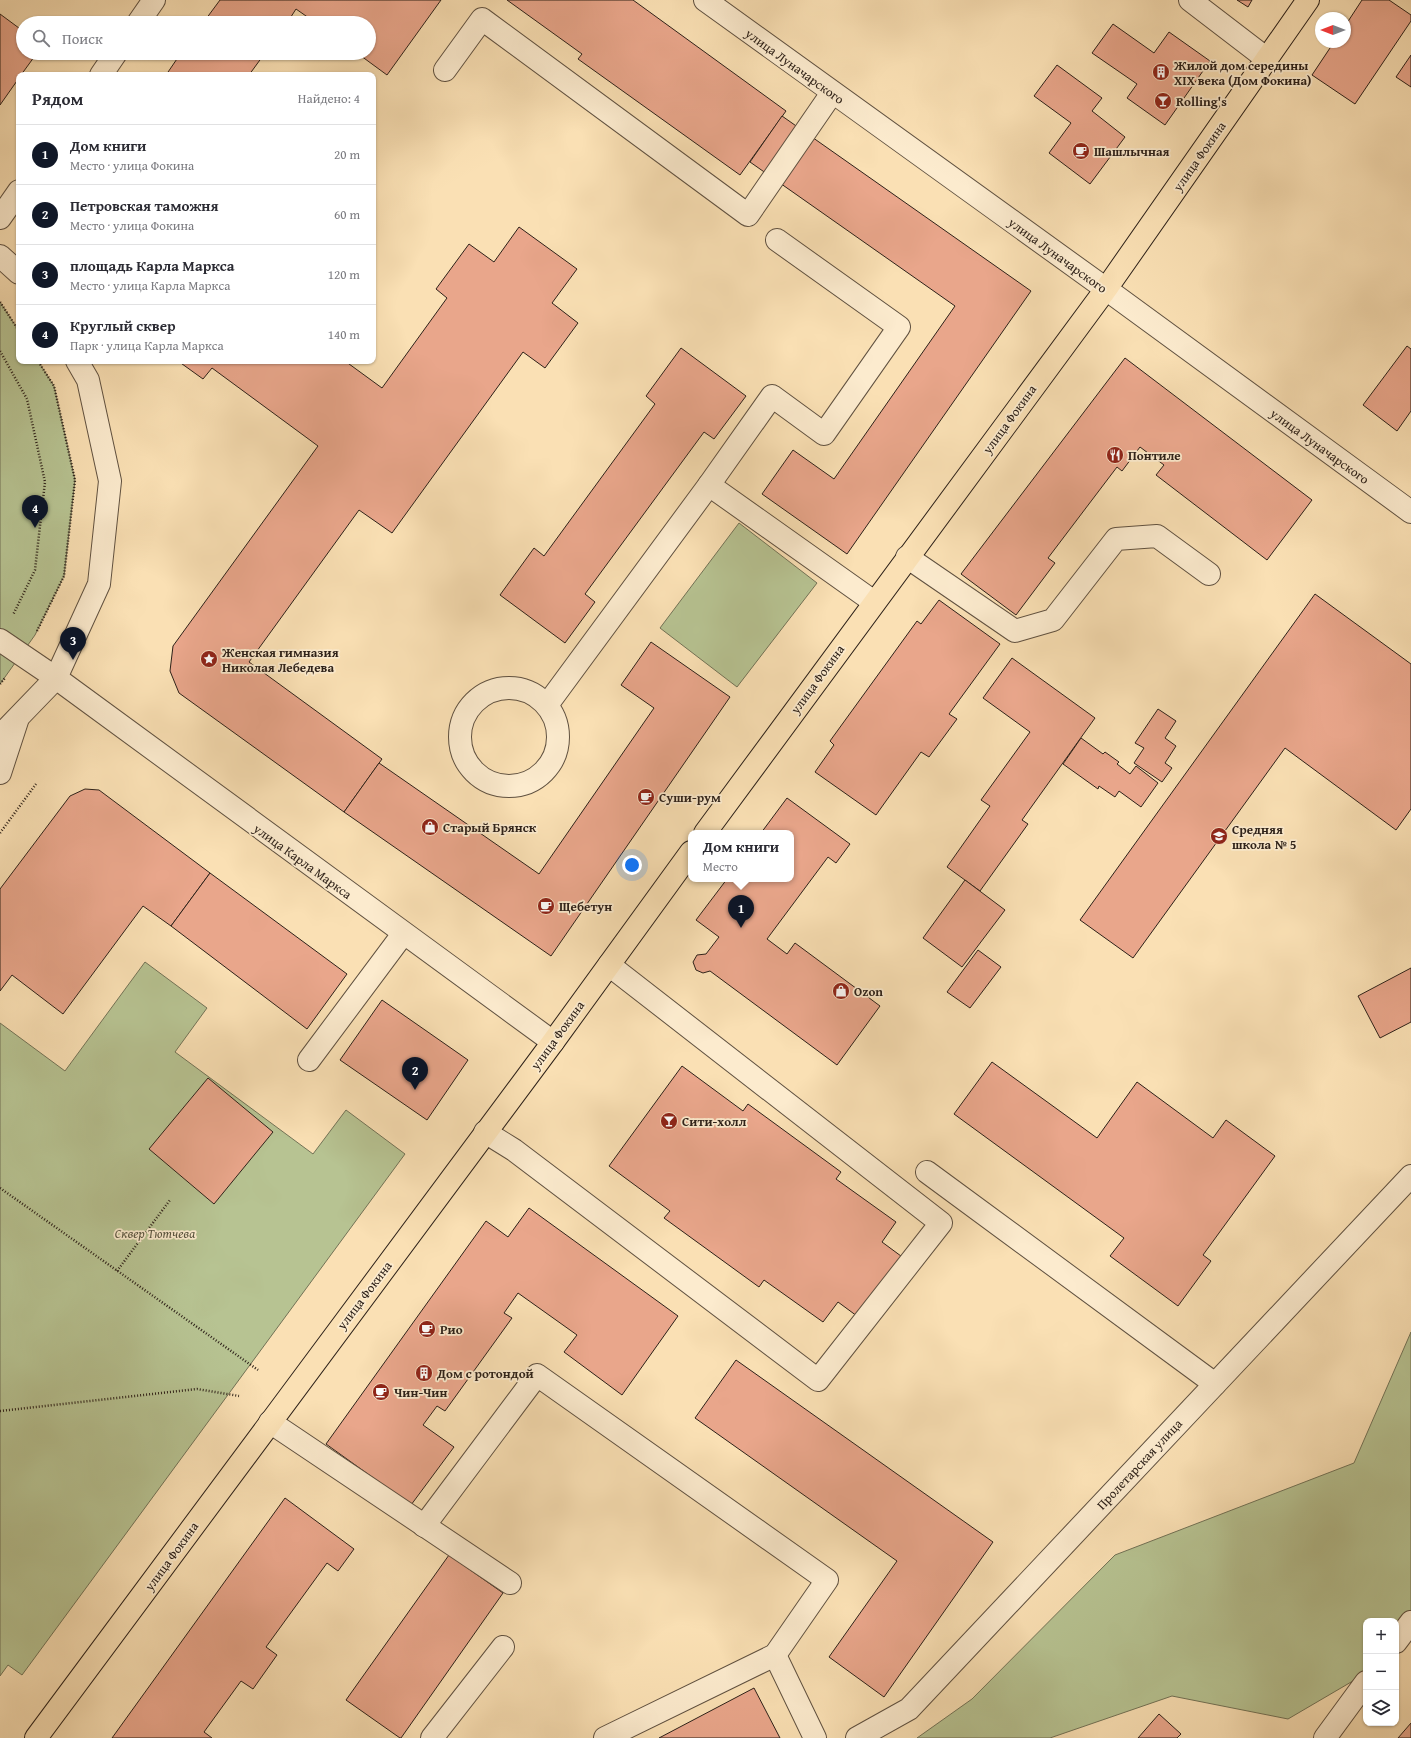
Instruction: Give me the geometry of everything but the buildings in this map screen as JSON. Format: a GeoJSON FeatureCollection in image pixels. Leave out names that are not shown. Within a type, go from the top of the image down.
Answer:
{"type":"FeatureCollection","features":[{"type":"Feature","properties":{"kind":"main road","name":"улица Фокина"},"geometry":{"type":"LineString","coordinates":[[707,830],[1106,289],[1308,0]]}},
{"type":"Feature","properties":{"kind":"main road","name":"улица Фокина"},"geometry":{"type":"LineString","coordinates":[[36,1738],[688,856]]}},
{"type":"Feature","properties":{"kind":"street"},"geometry":{"type":"LineString","coordinates":[[143,16],[154,0]]}},
{"type":"Feature","properties":{"kind":"street","name":"улица Луначарского"},"geometry":{"type":"LineString","coordinates":[[705,0],[1106,289],[1411,512]]}},
{"type":"Feature","properties":{"kind":"street"},"geometry":{"type":"LineString","coordinates":[[1190,0],[1267,60]]}},
{"type":"Feature","properties":{"kind":"street"},"geometry":{"type":"LineString","coordinates":[[445,70],[482,19],[748,215],[832,93]]}},
{"type":"Feature","properties":{"kind":"street"},"geometry":{"type":"LineString","coordinates":[[103,72],[111,60]]}},
{"type":"Feature","properties":{"kind":"street"},"geometry":{"type":"LineString","coordinates":[[0,218],[16,195]]}},
{"type":"Feature","properties":{"kind":"street"},"geometry":{"type":"LineString","coordinates":[[547,705],[709,485],[772,396],[824,434],[899,327],[777,240]]}},
{"type":"Feature","properties":{"kind":"street"},"geometry":{"type":"LineString","coordinates":[[0,736],[56,678],[99,584],[110,481],[88,380],[79,364]]}},
{"type":"Feature","properties":{"kind":"street"},"geometry":{"type":"LineString","coordinates":[[709,485],[874,602]]}},
{"type":"Feature","properties":{"kind":"street"},"geometry":{"type":"LineString","coordinates":[[907,557],[1015,631],[1053,620],[1116,538],[1157,536],[1209,574]]}},
{"type":"Feature","properties":{"kind":"street","name":"улица Карла Маркса"},"geometry":{"type":"LineString","coordinates":[[0,640],[56,678],[552,1042]]}},
{"type":"Feature","properties":{"kind":"street"},"geometry":{"type":"LineString","coordinates":[[504,687],[520,688],[534,694],[547,705],[555,718],[558,734],[556,750],[550,765],[537,777],[522,785],[505,786],[488,782],[474,773],[464,759],[459,742],[460,726],[466,712],[476,700],[489,691],[504,687]]}},
{"type":"Feature","properties":{"kind":"street"},"geometry":{"type":"LineString","coordinates":[[0,773],[18,718]]}},
{"type":"Feature","properties":{"kind":"street"},"geometry":{"type":"LineString","coordinates":[[309,1060],[403,934]]}},
{"type":"Feature","properties":{"kind":"street"},"geometry":{"type":"LineString","coordinates":[[485,1132],[514,1150],[818,1380],[941,1223],[609,965]]}},
{"type":"Feature","properties":{"kind":"street"},"geometry":{"type":"LineString","coordinates":[[926,1172],[1215,1384]]}},
{"type":"Feature","properties":{"kind":"street","name":"Пролетарская улица"},"geometry":{"type":"LineString","coordinates":[[857,1738],[908,1709],[1411,1176]]}},
{"type":"Feature","properties":{"kind":"street"},"geometry":{"type":"LineString","coordinates":[[424,1526],[537,1375],[827,1580],[775,1655],[605,1738]]}},
{"type":"Feature","properties":{"kind":"street"},"geometry":{"type":"LineString","coordinates":[[270,1422],[510,1583]]}},
{"type":"Feature","properties":{"kind":"street"},"geometry":{"type":"LineString","coordinates":[[1399,1638],[1411,1622]]}},
{"type":"Feature","properties":{"kind":"street"},"geometry":{"type":"LineString","coordinates":[[432,1738],[502,1646]]}},
{"type":"Feature","properties":{"kind":"street"},"geometry":{"type":"LineString","coordinates":[[775,1655],[815,1738]]}},
{"type":"Feature","properties":{"kind":"street"},"geometry":{"type":"LineString","coordinates":[[1325,1738],[1363,1686]]}},
{"type":"Feature","properties":{"kind":"path"},"geometry":{"type":"LineString","coordinates":[[0,302],[16,326]]}},
{"type":"Feature","properties":{"kind":"path"},"geometry":{"type":"LineString","coordinates":[[0,351],[27,399],[45,482],[35,570],[0,640]]}},
{"type":"Feature","properties":{"kind":"path"},"geometry":{"type":"LineString","coordinates":[[0,684],[35,634],[64,576],[75,480],[54,386],[40,364]]}},
{"type":"Feature","properties":{"kind":"path"},"geometry":{"type":"LineString","coordinates":[[0,833],[36,784]]}},
{"type":"Feature","properties":{"kind":"path"},"geometry":{"type":"LineString","coordinates":[[0,1188],[258,1370]]}},
{"type":"Feature","properties":{"kind":"path"},"geometry":{"type":"LineString","coordinates":[[117,1271],[170,1200]]}},
{"type":"Feature","properties":{"kind":"path"},"geometry":{"type":"LineString","coordinates":[[0,1411],[197,1389],[239,1396]]}},
{"type":"Feature","properties":{"kind":"green space"},"geometry":{"type":"Polygon","coordinates":[[[0,302],[16,326],[16,364],[40,364],[54,386],[75,480],[64,576],[35,635],[0,684],[0,302]]]}},
{"type":"Feature","properties":{"kind":"green space"},"geometry":{"type":"Polygon","coordinates":[[[739,523],[817,583],[737,687],[660,628],[739,523]]]}},
{"type":"Feature","properties":{"kind":"green space","name":"Сквер Тютчева"},"geometry":{"type":"Polygon","coordinates":[[[145,962],[207,1008],[175,1052],[313,1154],[346,1110],[405,1154],[22,1675],[8,1665],[0,1676],[0,1023],[65,1071],[145,962]]]}},
{"type":"Feature","properties":{"kind":"green space"},"geometry":{"type":"Polygon","coordinates":[[[1411,1332],[1411,1613],[1399,1627],[1399,1618],[1363,1618],[1363,1672],[1358,1678],[1288,1719],[1172,1696],[1050,1738],[917,1738],[972,1699],[1115,1555],[1354,1463],[1411,1332]]]}},
{"type":"Feature","properties":{"kind":"place","name":"Жилой дом середины XIX века (Дом Фокина)"},"geometry":{"type":"Point","coordinates":[1161,72]}},
{"type":"Feature","properties":{"kind":"place","name":"Rolling's"},"geometry":{"type":"Point","coordinates":[1163,101]}},
{"type":"Feature","properties":{"kind":"place","name":"Шашлычная"},"geometry":{"type":"Point","coordinates":[1081,151]}},
{"type":"Feature","properties":{"kind":"place","name":"Понтиле"},"geometry":{"type":"Point","coordinates":[1115,455]}},
{"type":"Feature","properties":{"kind":"place","name":"Круглый сквер"},"geometry":{"type":"Point","coordinates":[35,528]}},
{"type":"Feature","properties":{"kind":"place","name":"Женская гимназия Николая Лебедева"},"geometry":{"type":"Point","coordinates":[209,659]}},
{"type":"Feature","properties":{"kind":"place","name":"площадь Карла Маркса"},"geometry":{"type":"Point","coordinates":[73,660]}},
{"type":"Feature","properties":{"kind":"place","name":"Суши-рум"},"geometry":{"type":"Point","coordinates":[646,797]}},
{"type":"Feature","properties":{"kind":"place","name":"Старый Брянск"},"geometry":{"type":"Point","coordinates":[430,827]}},
{"type":"Feature","properties":{"kind":"place","name":"Средняя школа № 5"},"geometry":{"type":"Point","coordinates":[1219,836]}},
{"type":"Feature","properties":{"kind":"place","name":"Щебетун"},"geometry":{"type":"Point","coordinates":[546,906]}},
{"type":"Feature","properties":{"kind":"place","name":"Дом книги"},"geometry":{"type":"Point","coordinates":[741,928]}},
{"type":"Feature","properties":{"kind":"place","name":"Ozon"},"geometry":{"type":"Point","coordinates":[841,991]}},
{"type":"Feature","properties":{"kind":"place","name":"Петровская таможня"},"geometry":{"type":"Point","coordinates":[415,1090]}},
{"type":"Feature","properties":{"kind":"place","name":"Сити-холл"},"geometry":{"type":"Point","coordinates":[669,1121]}},
{"type":"Feature","properties":{"kind":"place","name":"Рио"},"geometry":{"type":"Point","coordinates":[427,1329]}},
{"type":"Feature","properties":{"kind":"place","name":"Дом с ротондой"},"geometry":{"type":"Point","coordinates":[424,1373]}},
{"type":"Feature","properties":{"kind":"place","name":"Чин-Чин"},"geometry":{"type":"Point","coordinates":[381,1392]}}]}
